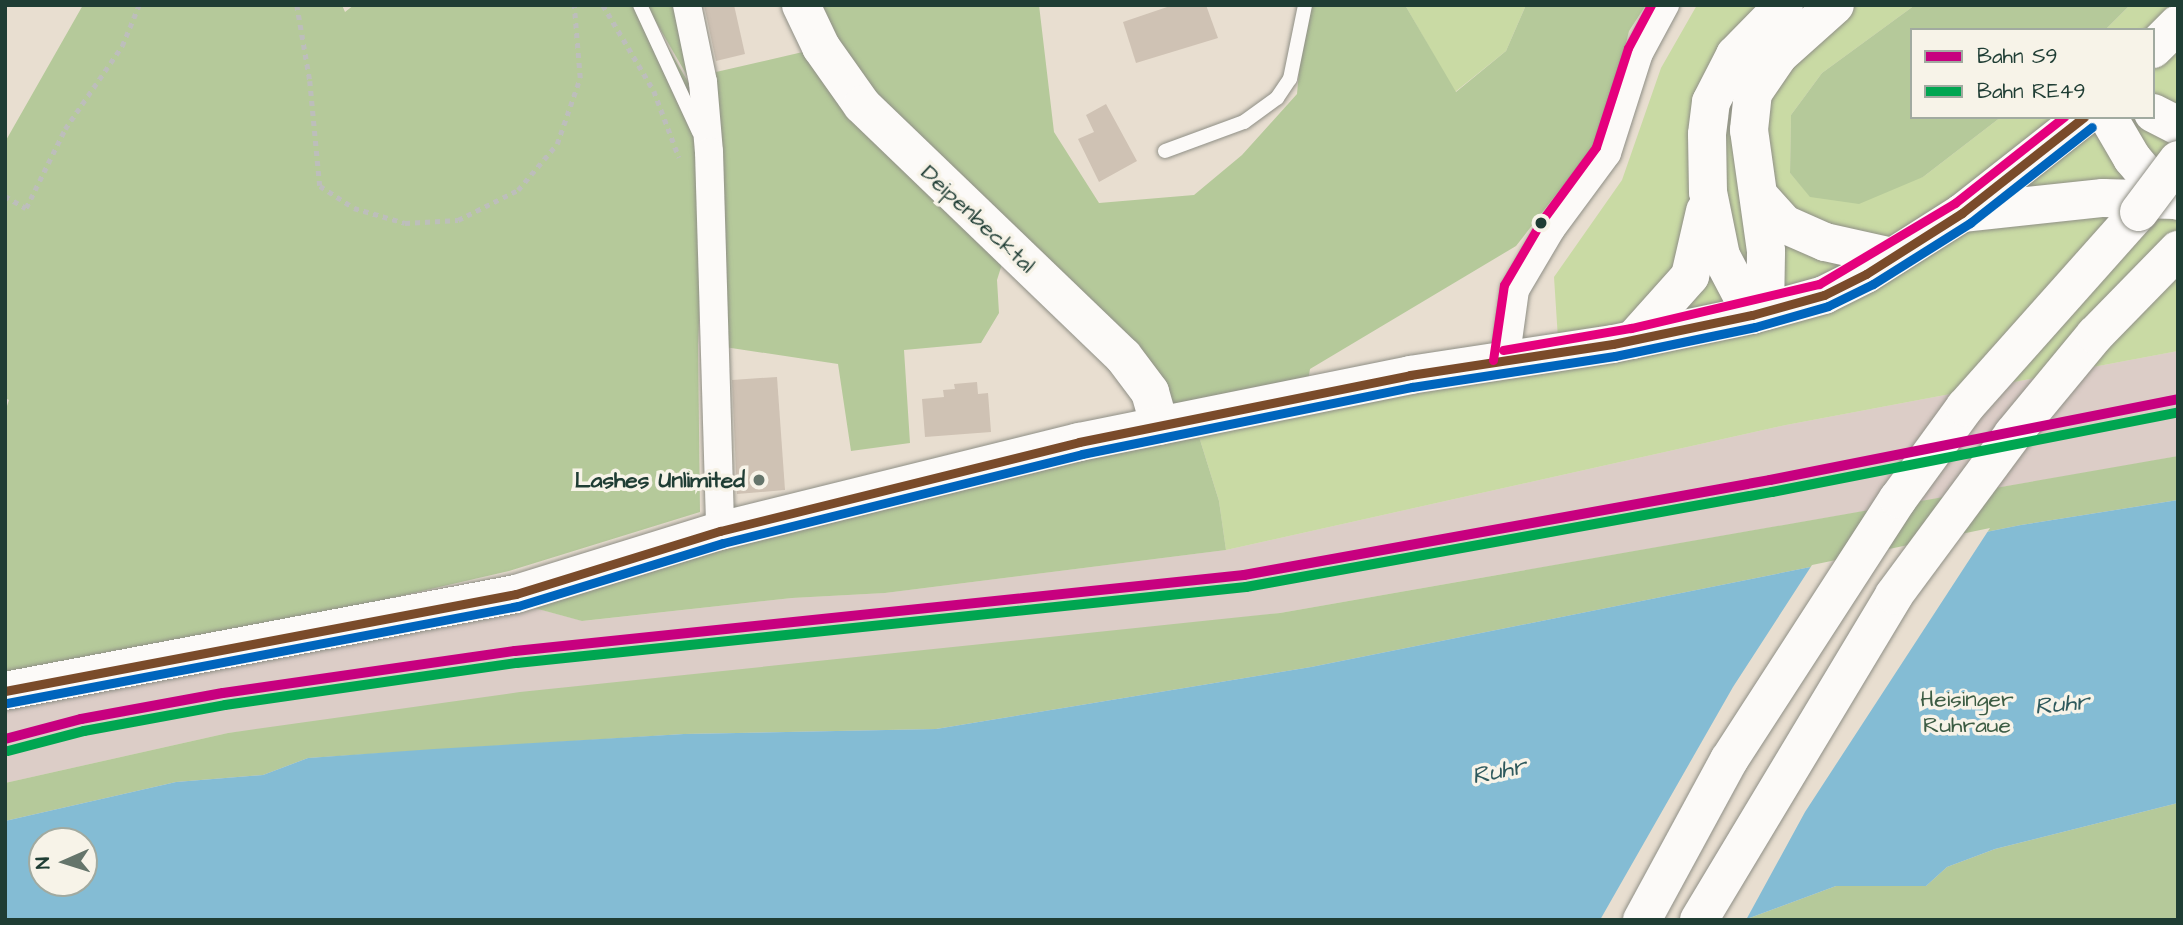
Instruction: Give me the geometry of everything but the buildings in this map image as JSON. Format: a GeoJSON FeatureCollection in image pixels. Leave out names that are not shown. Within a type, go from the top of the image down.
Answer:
{"type":"FeatureCollection","features":[{"type":"Feature","properties":{"kind":"main road","name":"Deipenbecktal"},"geometry":{"type":"LineString","coordinates":[[801,5],[821,47],[862,106],[1123,356],[1150,392],[1160,426]]}},
{"type":"Feature","properties":{"kind":"main road"},"geometry":{"type":"LineString","coordinates":[[1633,340],[1690,276],[1708,192],[1711,102],[1735,55],[1784,5]]}},
{"type":"Feature","properties":{"kind":"main road"},"geometry":{"type":"LineString","coordinates":[[1759,313],[1760,197],[1749,130],[1753,93],[1779,55],[1835,5]]}},
{"type":"Feature","properties":{"kind":"main road"},"geometry":{"type":"LineString","coordinates":[[2155,47],[2178,24]]}},
{"type":"Feature","properties":{"kind":"main road"},"geometry":{"type":"LineString","coordinates":[[2155,114],[2178,126]]}},
{"type":"Feature","properties":{"kind":"main road"},"geometry":{"type":"LineString","coordinates":[[5,691],[516,594],[720,531],[947,473],[1160,426],[1410,375],[1633,340],[1759,313],[1824,295],[1892,257],[1962,213],[2081,119]]}},
{"type":"Feature","properties":{"kind":"main road"},"geometry":{"type":"LineString","coordinates":[[2109,119],[2132,158],[2167,198]]}},
{"type":"Feature","properties":{"kind":"main road"},"geometry":{"type":"LineString","coordinates":[[1642,920],[1729,760],[1898,499],[1965,407],[2167,198],[2178,160]]}},
{"type":"Feature","properties":{"kind":"main road"},"geometry":{"type":"LineString","coordinates":[[1708,192],[1721,256],[1759,313]]}},
{"type":"Feature","properties":{"kind":"main road"},"geometry":{"type":"LineString","coordinates":[[1760,197],[1784,224],[1804,233],[1892,257]]}},
{"type":"Feature","properties":{"kind":"main road"},"geometry":{"type":"LineString","coordinates":[[1962,213],[2103,198],[2167,198]]}},
{"type":"Feature","properties":{"kind":"main road"},"geometry":{"type":"LineString","coordinates":[[1699,920],[1894,595],[2012,434],[2095,335],[2178,250]]}},
{"type":"Feature","properties":{"kind":"street"},"geometry":{"type":"LineString","coordinates":[[687,5],[703,82],[709,152],[720,531]]}},
{"type":"Feature","properties":{"kind":"street"},"geometry":{"type":"LineString","coordinates":[[1505,362],[1515,290],[1551,229],[1607,153],[1639,53],[1665,5]]}},
{"type":"Feature","properties":{"kind":"lane"},"geometry":{"type":"LineString","coordinates":[[640,5],[709,152]]}},
{"type":"Feature","properties":{"kind":"lane"},"geometry":{"type":"LineString","coordinates":[[1165,152],[1183,141],[1206,138],[1244,122],[1277,98],[1290,79],[1306,5]]}},
{"type":"Feature","properties":{"kind":"path"},"geometry":{"type":"LineString","coordinates":[[5,196],[26,208],[65,128],[122,46],[139,5]]}},
{"type":"Feature","properties":{"kind":"path"},"geometry":{"type":"LineString","coordinates":[[297,5],[310,81],[320,186],[354,208],[405,223],[458,220],[518,191],[557,144],[580,78],[574,5]]}},
{"type":"Feature","properties":{"kind":"path"},"geometry":{"type":"LineString","coordinates":[[603,5],[654,91],[681,164]]}},
{"type":"Feature","properties":{"kind":"shaded area"},"geometry":{"type":"Polygon","coordinates":[[[2178,351],[2178,456],[1280,613],[228,733],[5,783],[5,699],[516,603],[583,621],[792,598],[885,593],[1226,550],[1786,425],[2178,351]]]}},
{"type":"Feature","properties":{"kind":"green space"},"geometry":{"type":"Polygon","coordinates":[[[83,5],[342,5],[345,12],[354,5],[643,5],[708,116],[698,345],[700,512],[509,571],[5,687],[5,412],[9,400],[5,398],[5,142],[83,5]]]}},
{"type":"Feature","properties":{"kind":"green space"},"geometry":{"type":"Polygon","coordinates":[[[646,5],[686,5],[706,108],[646,5]]]}},
{"type":"Feature","properties":{"kind":"green space"},"geometry":{"type":"Polygon","coordinates":[[[802,5],[1039,5],[1054,132],[1099,203],[1194,195],[1242,155],[1297,94],[1305,5],[1405,5],[1456,92],[1506,51],[1526,5],[1646,5],[1629,31],[1604,133],[1516,246],[1310,369],[1305,399],[1161,423],[918,160],[802,5]]]}},
{"type":"Feature","properties":{"kind":"green space"},"geometry":{"type":"Polygon","coordinates":[[[1405,5],[1526,5],[1506,51],[1455,92],[1405,5]]]}},
{"type":"Feature","properties":{"kind":"green space"},"geometry":{"type":"Polygon","coordinates":[[[1697,5],[1915,5],[1822,73],[1791,115],[1790,173],[1811,197],[1923,177],[1998,119],[2155,119],[2155,28],[2107,28],[2130,5],[2178,5],[2178,351],[1786,425],[1226,550],[1219,501],[1197,430],[1560,370],[1554,277],[1622,180],[1661,68],[1697,5]]]}},
{"type":"Feature","properties":{"kind":"green space"},"geometry":{"type":"Polygon","coordinates":[[[1915,5],[2130,5],[2107,28],[1910,28],[1910,119],[1998,119],[1923,177],[1859,204],[1810,197],[1790,173],[1791,115],[1822,73],[1915,5]]]}},
{"type":"Feature","properties":{"kind":"green space"},"geometry":{"type":"Polygon","coordinates":[[[820,48],[1007,248],[997,280],[999,313],[981,343],[904,350],[910,443],[851,451],[838,364],[718,346],[703,75],[820,48]]]}},
{"type":"Feature","properties":{"kind":"green space"},"geometry":{"type":"Polygon","coordinates":[[[1197,430],[1219,501],[1226,550],[885,593],[792,598],[582,621],[516,603],[730,540],[1197,430]]]}},
{"type":"Feature","properties":{"kind":"green space"},"geometry":{"type":"Polygon","coordinates":[[[2178,456],[2178,500],[2021,525],[1311,667],[936,729],[684,734],[308,758],[263,775],[176,782],[5,821],[5,783],[228,733],[520,692],[1280,613],[2178,456]]]}},
{"type":"Feature","properties":{"kind":"green space"},"geometry":{"type":"Polygon","coordinates":[[[2178,803],[2178,920],[1744,920],[1836,886],[1926,886],[1947,867],[1995,849],[2178,803]]]}},
{"type":"Feature","properties":{"kind":"water","name":"Heisinger Ruhraue"},"geometry":{"type":"Polygon","coordinates":[[[2178,500],[2178,803],[1995,849],[1947,867],[1926,886],[1836,886],[1744,920],[5,920],[5,821],[176,782],[263,775],[308,758],[434,749],[684,734],[936,729],[1311,667],[2021,525],[2178,500]]]}},
{"type":"Feature","properties":{"kind":"pier"},"geometry":{"type":"Polygon","coordinates":[[[1990,528],[1805,812],[1746,920],[1600,920],[1733,687],[1812,565],[1990,528]]]}},
{"type":"Feature","properties":{"kind":"rail line","name":"S9"},"geometry":{"type":"LineString","coordinates":[[5,739],[81,719],[223,693],[515,651],[1244,575],[1770,480],[2178,399]]}},
{"type":"Feature","properties":{"kind":"rail line","name":"RE49"},"geometry":{"type":"LineString","coordinates":[[8,751],[84,731],[225,705],[517,663],[1246,587],[1772,492],[2178,412]]}},
{"type":"Feature","properties":{"kind":"transit line"},"geometry":{"type":"LineString","coordinates":[[1493,360],[1504,285],[1541,222],[1596,147],[1628,48],[1651,5]]}},
{"type":"Feature","properties":{"kind":"transit line"},"geometry":{"type":"LineString","coordinates":[[1503,350],[1631,328],[1819,284],[1955,203],[2061,119]]}},
{"type":"Feature","properties":{"kind":"transit line"},"geometry":{"type":"LineString","coordinates":[[5,691],[516,594],[720,531],[1079,442],[1410,375],[1613,344],[1752,315],[1824,295],[1866,274],[1962,213],[2081,119]]}},
{"type":"Feature","properties":{"kind":"transit line"},"geometry":{"type":"LineString","coordinates":[[7,703],[518,606],[723,543],[1082,454],[1412,387],[1615,356],[1755,327],[1828,306],[1873,284],[1970,223],[2092,127]]}},
{"type":"Feature","properties":{"kind":"place","name":"Lashes Unlimited"},"geometry":{"type":"Point","coordinates":[759,480]}},
{"type":"Feature","properties":{"kind":"water label","name":"Ruhr"},"geometry":{"type":"Point","coordinates":[2062,705]}},
{"type":"Feature","properties":{"kind":"water label","name":"Ruhr"},"geometry":{"type":"Point","coordinates":[1499,772]}}]}
